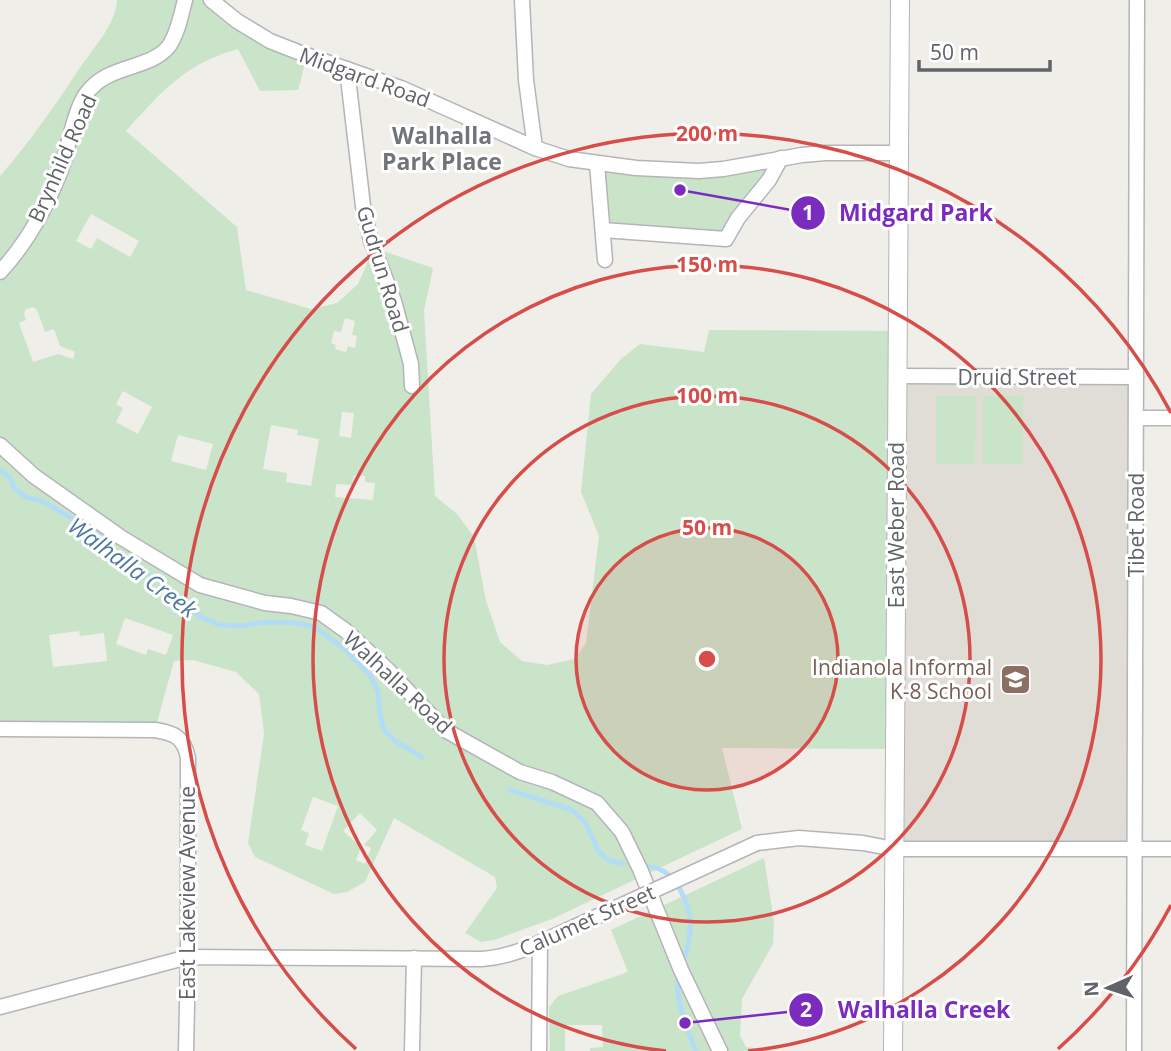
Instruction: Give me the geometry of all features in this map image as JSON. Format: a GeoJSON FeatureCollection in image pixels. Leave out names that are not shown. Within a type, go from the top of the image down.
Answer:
{"type":"FeatureCollection","features":[{"type":"Feature","properties":{"kind":"street","name":"Brynhild Road"},"geometry":{"type":"LineString","coordinates":[[0,272],[27,236],[47,201],[60,172],[85,95],[96,83],[109,75],[158,56],[176,32],[184,0]]}},
{"type":"Feature","properties":{"kind":"street","name":"Midgard Road"},"geometry":{"type":"LineString","coordinates":[[211,0],[237,21],[270,41],[438,104],[535,148],[569,159],[636,168],[699,171],[826,153],[899,153]]}},
{"type":"Feature","properties":{"kind":"street"},"geometry":{"type":"LineString","coordinates":[[522,0],[526,80],[535,148]]}},
{"type":"Feature","properties":{"kind":"street","name":"East Weber Road"},"geometry":{"type":"LineString","coordinates":[[893,1051],[900,0]]}},
{"type":"Feature","properties":{"kind":"street","name":"Tibet Road"},"geometry":{"type":"LineString","coordinates":[[1134,1051],[1137,0]]}},
{"type":"Feature","properties":{"kind":"street","name":"Gudrun Road"},"geometry":{"type":"LineString","coordinates":[[346,69],[363,206],[371,241],[394,301],[411,364],[412,386]]}},
{"type":"Feature","properties":{"kind":"street"},"geometry":{"type":"LineString","coordinates":[[603,230],[726,239],[737,218],[769,180],[781,159]]}},
{"type":"Feature","properties":{"kind":"street"},"geometry":{"type":"LineString","coordinates":[[597,164],[605,260]]}},
{"type":"Feature","properties":{"kind":"street","name":"Druid Street"},"geometry":{"type":"LineString","coordinates":[[897,376],[1136,377]]}},
{"type":"Feature","properties":{"kind":"street"},"geometry":{"type":"LineString","coordinates":[[1136,418],[1171,418]]}},
{"type":"Feature","properties":{"kind":"street","name":"Walhalla Road"},"geometry":{"type":"LineString","coordinates":[[0,445],[34,476],[122,538],[200,585],[265,603],[321,613],[346,631],[389,671],[445,730],[520,772],[552,782],[597,803],[622,832],[681,970],[720,1051]]}},
{"type":"Feature","properties":{"kind":"street","name":"East Lakeview Avenue"},"geometry":{"type":"LineString","coordinates":[[0,729],[155,730],[168,732],[179,738],[186,747],[186,1051]]}},
{"type":"Feature","properties":{"kind":"street","name":"Calumet Street"},"geometry":{"type":"LineString","coordinates":[[0,1007],[188,957],[494,958],[517,953],[757,842],[799,838],[863,843],[894,849],[1171,849]]}},
{"type":"Feature","properties":{"kind":"street"},"geometry":{"type":"LineString","coordinates":[[539,1051],[540,943]]}},
{"type":"Feature","properties":{"kind":"street"},"geometry":{"type":"LineString","coordinates":[[412,1051],[414,958]]}},
{"type":"Feature","properties":{"kind":"shaded area","name":"Indianola Informal K-8 School"},"geometry":{"type":"Polygon","coordinates":[[[897,376],[1136,377],[1135,849],[894,849],[897,376]]]}},
{"type":"Feature","properties":{"kind":"green space"},"geometry":{"type":"Polygon","coordinates":[[[117,0],[211,0],[306,60],[298,90],[260,91],[238,49],[220,55],[203,62],[176,81],[126,131],[237,227],[246,290],[311,309],[337,303],[358,284],[374,248],[433,268],[424,311],[435,496],[457,514],[474,537],[486,601],[500,642],[522,661],[547,665],[574,659],[586,643],[599,536],[581,492],[591,394],[621,359],[640,344],[704,352],[709,330],[898,331],[894,749],[722,748],[742,829],[552,919],[494,940],[481,942],[465,933],[497,888],[495,877],[394,818],[365,882],[347,892],[334,894],[255,857],[248,843],[264,734],[259,694],[236,672],[193,660],[174,661],[155,730],[0,729],[0,176],[22,150],[98,43],[116,9],[117,0]],[[91,214],[76,241],[91,249],[97,238],[130,257],[139,241],[91,214]],[[33,307],[26,309],[26,320],[19,323],[33,362],[58,354],[73,359],[75,352],[60,346],[54,329],[45,332],[37,310],[33,307]],[[345,318],[341,332],[334,331],[331,343],[336,345],[335,349],[346,352],[348,346],[355,348],[357,336],[352,335],[355,321],[345,318]],[[123,391],[116,404],[123,408],[116,422],[138,434],[152,407],[123,391]],[[342,412],[339,436],[351,438],[354,413],[342,412]],[[271,425],[263,469],[287,473],[286,482],[311,486],[319,439],[297,435],[298,430],[271,425]],[[178,435],[171,461],[206,470],[213,444],[178,435]],[[354,475],[352,485],[336,484],[335,497],[373,500],[375,483],[365,482],[365,476],[354,475]],[[125,618],[116,644],[146,655],[148,649],[166,655],[173,635],[125,618]],[[79,631],[49,635],[53,667],[107,661],[104,633],[80,636],[79,631]],[[313,797],[301,830],[309,833],[305,845],[322,851],[338,806],[313,797]],[[360,813],[343,831],[361,847],[356,860],[365,864],[371,848],[364,845],[377,830],[360,813]]]}},
{"type":"Feature","properties":{"kind":"green space"},"geometry":{"type":"Polygon","coordinates":[[[781,158],[726,239],[603,230],[597,164],[673,170],[781,158]]]}},
{"type":"Feature","properties":{"kind":"green space"},"geometry":{"type":"Polygon","coordinates":[[[936,396],[976,396],[975,464],[936,464],[936,396]]]}},
{"type":"Feature","properties":{"kind":"green space"},"geometry":{"type":"Polygon","coordinates":[[[983,396],[1023,396],[1023,464],[983,464],[983,396]]]}},
{"type":"Feature","properties":{"kind":"green space"},"geometry":{"type":"Polygon","coordinates":[[[764,858],[774,922],[773,944],[742,999],[740,1035],[746,1047],[775,1051],[590,1051],[590,1048],[603,1047],[602,1025],[565,1025],[565,1051],[550,1051],[549,1007],[558,996],[628,972],[611,930],[764,858]]]}},
{"type":"Feature","properties":{"kind":"waterway","name":"Walhalla Creek"},"geometry":{"type":"LineString","coordinates":[[0,470],[10,478],[15,489],[26,497],[42,501],[95,532],[106,542],[121,564],[157,579],[199,616],[220,625],[243,626],[265,622],[297,623],[316,628],[346,650],[370,675],[378,692],[384,730],[395,741],[422,757]]}},
{"type":"Feature","properties":{"kind":"waterway","name":"Walhalla Creek"},"geometry":{"type":"LineString","coordinates":[[510,790],[572,810],[585,822],[599,852],[608,860],[623,864]]}},
{"type":"Feature","properties":{"kind":"waterway","name":"Walhalla Creek"},"geometry":{"type":"LineString","coordinates":[[644,866],[667,873],[685,898],[690,917],[690,936],[685,956]]}},
{"type":"Feature","properties":{"kind":"waterway","name":"Walhalla Creek"},"geometry":{"type":"LineString","coordinates":[[678,974],[680,1004],[696,1051]]}},
{"type":"Feature","properties":{"kind":"place","name":"Midgard Park"},"geometry":{"type":"Point","coordinates":[680,190]}},
{"type":"Feature","properties":{"kind":"place","name":"Indianola Informal K-8 School"},"geometry":{"type":"Point","coordinates":[1015,679]}},
{"type":"Feature","properties":{"kind":"place","name":"Walhalla Creek"},"geometry":{"type":"Point","coordinates":[685,1023]}},
{"type":"Feature","properties":{"kind":"district","name":"Walhalla Park Place"},"geometry":{"type":"Point","coordinates":[442,148]}}]}
